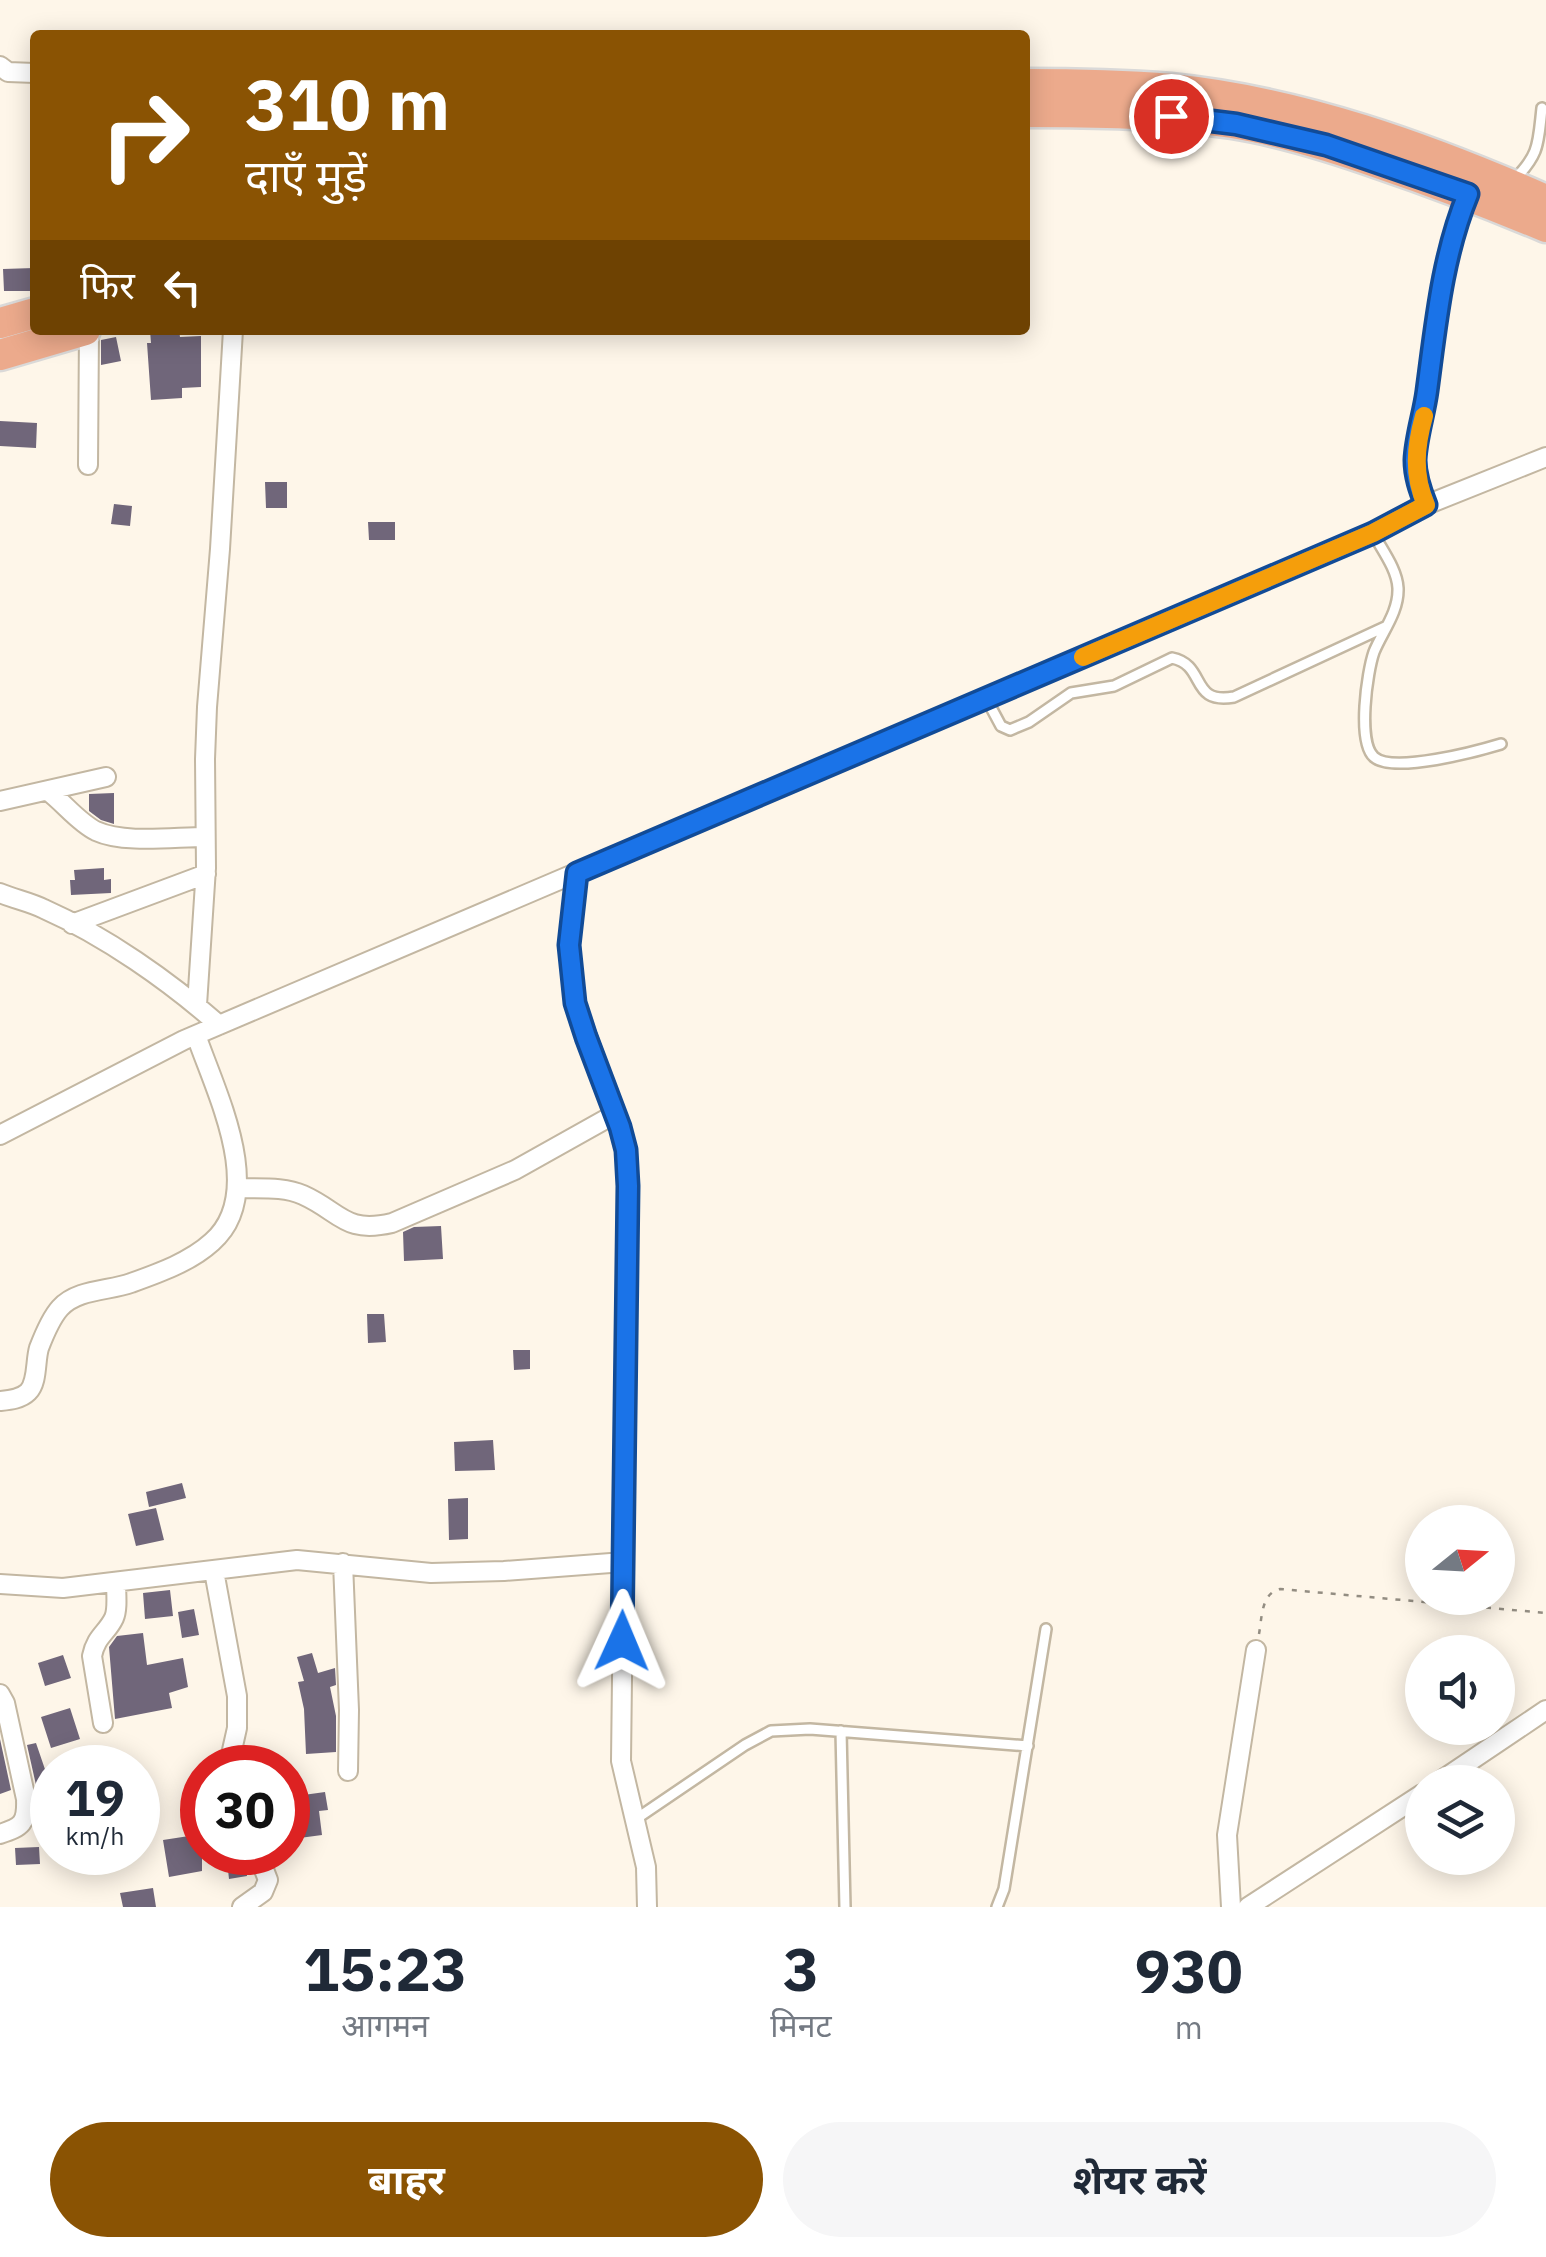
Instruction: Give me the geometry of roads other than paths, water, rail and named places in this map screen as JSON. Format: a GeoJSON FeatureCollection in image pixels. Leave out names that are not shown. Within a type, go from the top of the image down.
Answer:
{"type":"FeatureCollection","features":[{"type":"Feature","properties":{"kind":"highway"},"geometry":{"type":"LineString","coordinates":[[1030,84],[1175,90],[1267,105],[1332,120],[1416,147],[1546,200]]}},
{"type":"Feature","properties":{"kind":"highway"},"geometry":{"type":"LineString","coordinates":[[1030,112],[1171,116],[1236,124],[1326,145],[1468,194],[1546,226]]}},
{"type":"Feature","properties":{"kind":"highway"},"geometry":{"type":"LineString","coordinates":[[0,323],[30,314]]}},
{"type":"Feature","properties":{"kind":"highway"},"geometry":{"type":"LineString","coordinates":[[0,355],[70,335]]}},
{"type":"Feature","properties":{"kind":"street"},"geometry":{"type":"LineString","coordinates":[[0,66],[8,72],[30,74]]}},
{"type":"Feature","properties":{"kind":"street"},"geometry":{"type":"LineString","coordinates":[[1426,505],[1416,476],[1416,448],[1445,263],[1468,194]]}},
{"type":"Feature","properties":{"kind":"street"},"geometry":{"type":"LineString","coordinates":[[87,335],[88,465]]}},
{"type":"Feature","properties":{"kind":"street"},"geometry":{"type":"LineString","coordinates":[[197,1005],[206,874],[207,707],[232,335]]}},
{"type":"Feature","properties":{"kind":"street"},"geometry":{"type":"LineString","coordinates":[[0,1135],[196,1035],[1373,533],[1426,505],[1546,457]]}},
{"type":"Feature","properties":{"kind":"street"},"geometry":{"type":"LineString","coordinates":[[0,800],[106,777]]}},
{"type":"Feature","properties":{"kind":"street"},"geometry":{"type":"LineString","coordinates":[[48,791],[82,821],[108,834],[205,837]]}},
{"type":"Feature","properties":{"kind":"street"},"geometry":{"type":"LineString","coordinates":[[577,873],[569,945],[573,989],[626,1150],[621,1761],[646,1867],[647,1907]]}},
{"type":"Feature","properties":{"kind":"street"},"geometry":{"type":"LineString","coordinates":[[72,924],[206,874]]}},
{"type":"Feature","properties":{"kind":"street"},"geometry":{"type":"LineString","coordinates":[[0,893],[48,910],[99,938],[220,1025]]}},
{"type":"Feature","properties":{"kind":"street"},"geometry":{"type":"LineString","coordinates":[[0,1401],[17,1398],[34,1384],[39,1350],[61,1306],[82,1295],[126,1285],[162,1271],[195,1254],[224,1228],[234,1209],[237,1164],[232,1138],[196,1035]]}},
{"type":"Feature","properties":{"kind":"street"},"geometry":{"type":"LineString","coordinates":[[238,1188],[302,1194],[340,1219],[374,1228],[498,1178],[615,1114]]}},
{"type":"Feature","properties":{"kind":"street"},"geometry":{"type":"LineString","coordinates":[[0,1584],[63,1588],[297,1560],[431,1573],[504,1572],[624,1562]]}},
{"type":"Feature","properties":{"kind":"street"},"geometry":{"type":"LineString","coordinates":[[342,1563],[350,1710],[348,1772]]}},
{"type":"Feature","properties":{"kind":"street"},"geometry":{"type":"LineString","coordinates":[[214,1571],[237,1696],[238,1728],[234,1745]]}},
{"type":"Feature","properties":{"kind":"street"},"geometry":{"type":"LineString","coordinates":[[103,1723],[92,1656],[115,1615],[116,1582]]}},
{"type":"Feature","properties":{"kind":"street"},"geometry":{"type":"LineString","coordinates":[[1231,1907],[1227,1835],[1256,1650]]}},
{"type":"Feature","properties":{"kind":"street"},"geometry":{"type":"LineString","coordinates":[[0,1693],[27,1814],[17,1828],[0,1834]]}},
{"type":"Feature","properties":{"kind":"street"},"geometry":{"type":"LineString","coordinates":[[1465,1765],[1546,1710]]}},
{"type":"Feature","properties":{"kind":"street"},"geometry":{"type":"LineString","coordinates":[[1248,1907],[1405,1805]]}},
{"type":"Feature","properties":{"kind":"street"},"geometry":{"type":"LineString","coordinates":[[242,1907],[263,1892],[268,1880],[266,1875]]}},
{"type":"Feature","properties":{"kind":"lane"},"geometry":{"type":"LineString","coordinates":[[1510,184],[1535,155],[1542,108]]}},
{"type":"Feature","properties":{"kind":"lane"},"geometry":{"type":"LineString","coordinates":[[1373,533],[1398,585],[1394,612],[1366,684],[1368,748],[1373,756],[1392,762],[1440,760],[1501,744]]}},
{"type":"Feature","properties":{"kind":"lane"},"geometry":{"type":"LineString","coordinates":[[986,698],[1002,726],[1010,730],[1029,722],[1071,693],[1109,688],[1172,658],[1190,666],[1209,696],[1234,697],[1387,626]]}},
{"type":"Feature","properties":{"kind":"lane"},"geometry":{"type":"LineString","coordinates":[[997,1907],[1004,1890],[1046,1629]]}},
{"type":"Feature","properties":{"kind":"lane"},"geometry":{"type":"LineString","coordinates":[[636,1819],[771,1731],[790,1728],[1028,1746]]}},
{"type":"Feature","properties":{"kind":"lane"},"geometry":{"type":"LineString","coordinates":[[841,1731],[845,1907]]}}]}
